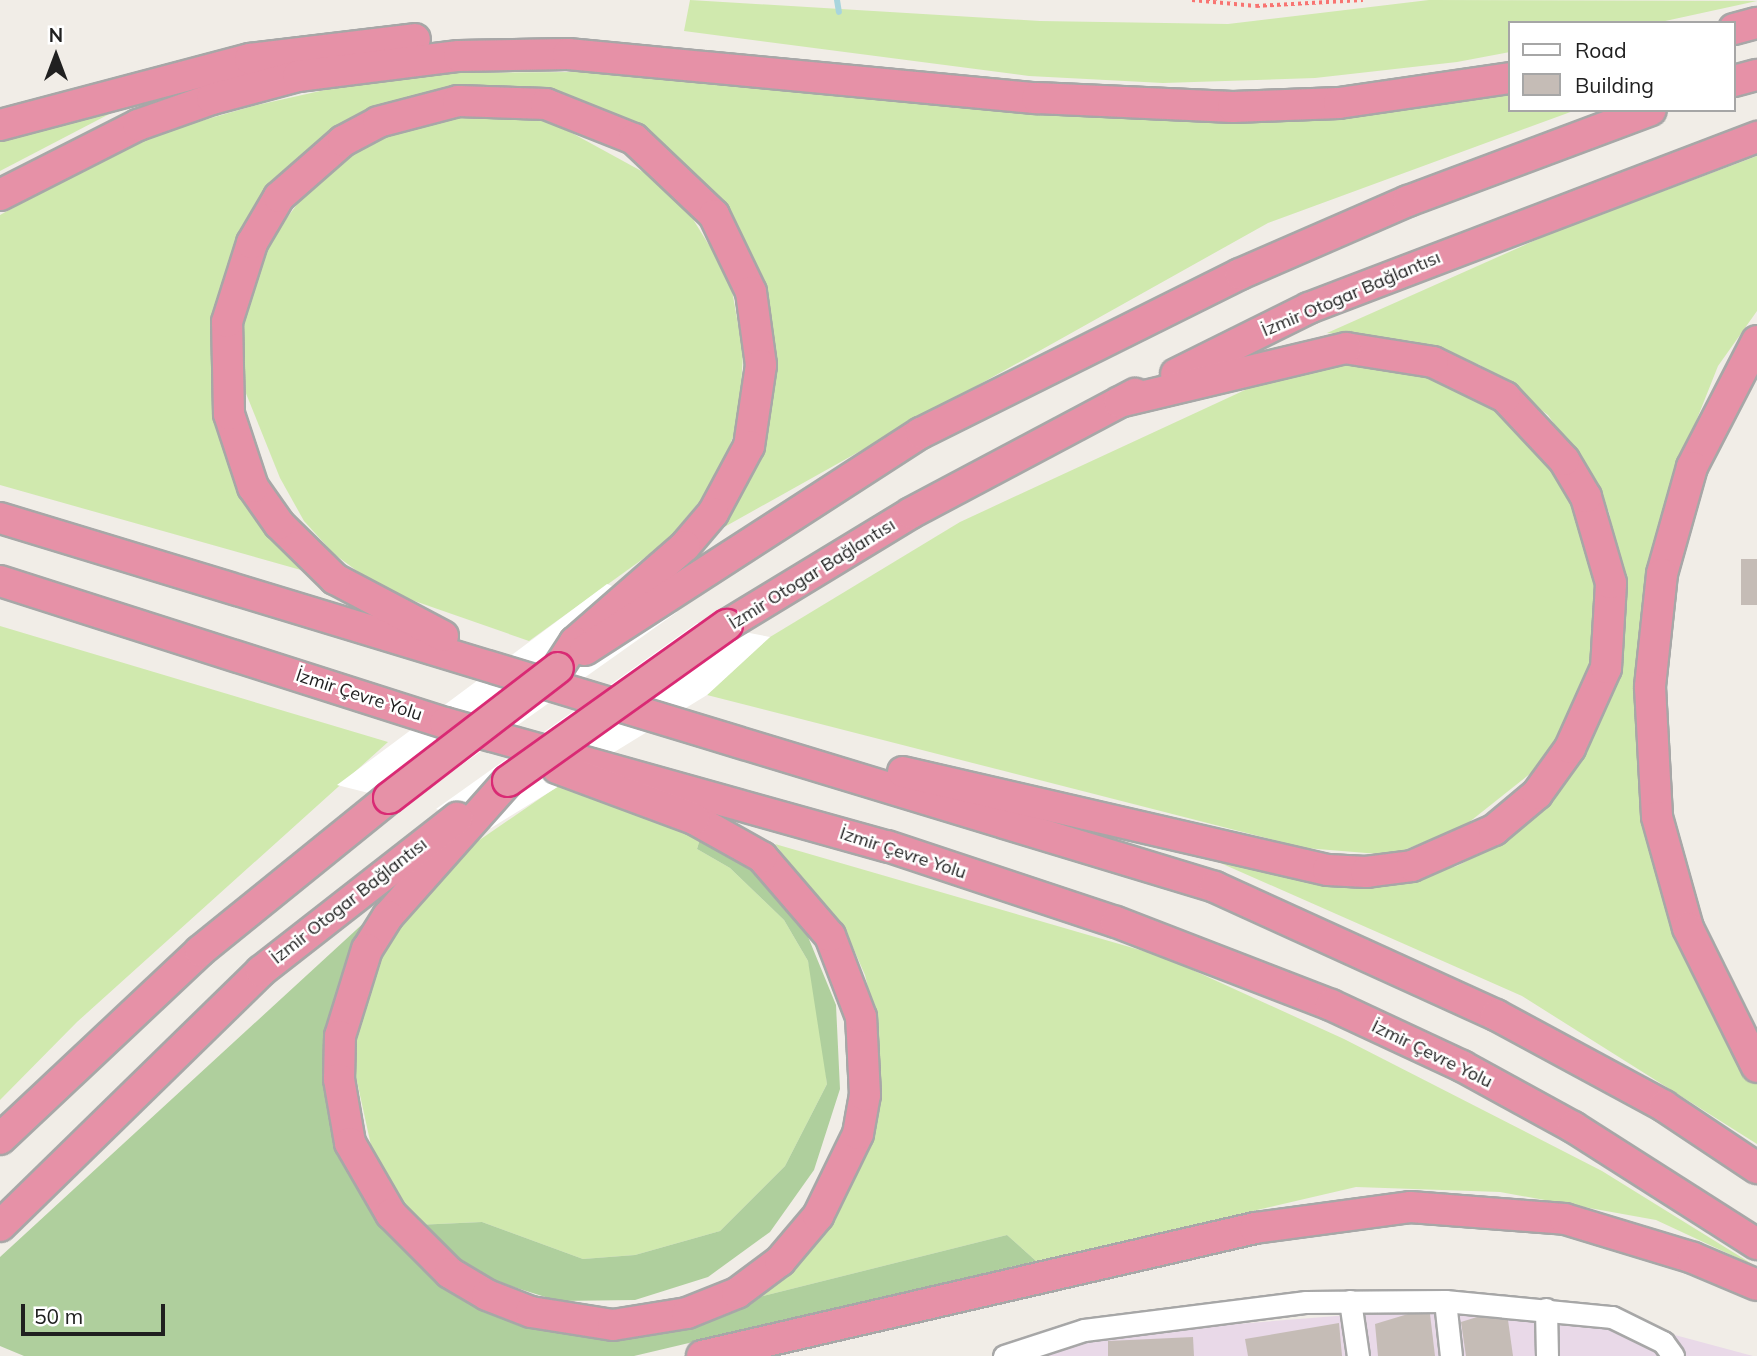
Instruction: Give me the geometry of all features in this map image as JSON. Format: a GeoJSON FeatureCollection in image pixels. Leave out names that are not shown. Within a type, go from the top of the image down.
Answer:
{"type":"FeatureCollection","features":[{"type":"Feature","properties":{"kind":"highway"},"geometry":{"type":"LineString","coordinates":[[1736,28],[1757,23]]}},
{"type":"Feature","properties":{"kind":"highway"},"geometry":{"type":"LineString","coordinates":[[0,125],[250,59],[357,43],[430,38],[568,54],[1193,106],[1339,103],[1508,78]]}},
{"type":"Feature","properties":{"kind":"highway"},"geometry":{"type":"LineString","coordinates":[[0,195],[138,125],[298,76],[398,60],[568,54]]}},
{"type":"Feature","properties":{"kind":"highway"},"geometry":{"type":"LineString","coordinates":[[1736,80],[1757,75]]}},
{"type":"Feature","properties":{"kind":"highway"},"geometry":{"type":"LineString","coordinates":[[558,668],[594,624],[685,546],[736,476],[758,405],[759,330],[728,239],[659,158],[593,119],[545,104],[458,101],[378,122],[343,141],[279,197],[234,291],[224,373],[229,414],[253,487],[279,524],[335,579],[429,629],[592,698]]}},
{"type":"Feature","properties":{"kind":"highway"},"geometry":{"type":"LineString","coordinates":[[0,1139],[200,951],[389,798],[558,668],[921,433],[1240,274],[1408,201],[1646,112]]}},
{"type":"Feature","properties":{"kind":"highway","name":"İzmir Otogar Bağlantısı"},"geometry":{"type":"LineString","coordinates":[[0,1226],[261,971],[508,780],[727,625],[911,513],[1119,402],[1309,308],[1757,137]]}},
{"type":"Feature","properties":{"kind":"highway"},"geometry":{"type":"LineString","coordinates":[[1757,341],[1692,467],[1662,574],[1650,687],[1657,817],[1688,928],[1757,1067]]}},
{"type":"Feature","properties":{"kind":"highway"},"geometry":{"type":"LineString","coordinates":[[697,730],[1040,800],[1328,870],[1423,862],[1494,830],[1537,794],[1594,707],[1613,625],[1602,540],[1586,497],[1537,426],[1505,397],[1452,370],[1391,351],[1346,348],[1119,402]]}},
{"type":"Feature","properties":{"kind":"highway"},"geometry":{"type":"LineString","coordinates":[[0,518],[1215,887],[1496,1015],[1664,1106],[1757,1168]]}},
{"type":"Feature","properties":{"kind":"highway","name":"İzmir Çevre Yolu"},"geometry":{"type":"LineString","coordinates":[[0,581],[502,737],[887,846],[1115,922],[1331,1005],[1573,1126],[1757,1244]]}},
{"type":"Feature","properties":{"kind":"highway"},"geometry":{"type":"LineString","coordinates":[[502,737],[527,756],[694,819],[762,857],[830,936],[848,974],[861,1017],[865,1095],[841,1174],[818,1216],[780,1261],[737,1293],[687,1313],[613,1325],[531,1312],[487,1295],[450,1273],[391,1214],[350,1143],[338,1079],[340,1035],[367,949],[388,916],[508,780]]}},
{"type":"Feature","properties":{"kind":"highway"},"geometry":{"type":"LineString","coordinates":[[702,1356],[1255,1228],[1410,1207],[1565,1219],[1693,1258],[1757,1285]]}},
{"type":"Feature","properties":{"kind":"highway"},"geometry":{"type":"LineString","coordinates":[[722,1356],[809,1331]]}},
{"type":"Feature","properties":{"kind":"street"},"geometry":{"type":"LineString","coordinates":[[1350,1301],[1358,1356]]}},
{"type":"Feature","properties":{"kind":"street"},"geometry":{"type":"LineString","coordinates":[[1004,1356],[1084,1330],[1350,1301],[1445,1301],[1612,1317],[1663,1342],[1673,1356]]}},
{"type":"Feature","properties":{"kind":"street"},"geometry":{"type":"LineString","coordinates":[[1445,1301],[1451,1356]]}},
{"type":"Feature","properties":{"kind":"street"},"geometry":{"type":"LineString","coordinates":[[1546,1309],[1547,1356]]}},
{"type":"Feature","properties":{"kind":"path"},"geometry":{"type":"LineString","coordinates":[[1192,0],[1256,6],[1363,0]]}},
{"type":"Feature","properties":{"kind":"shaded area"},"geometry":{"type":"Polygon","coordinates":[[[1463,1306],[1619,1320],[1753,1356],[1029,1356],[1086,1336],[1463,1306]]]}},
{"type":"Feature","properties":{"kind":"green space"},"geometry":{"type":"Polygon","coordinates":[[[690,0],[1040,21],[1228,24],[1429,0],[1757,1],[1665,21],[1508,21],[1508,52],[1457,62],[1315,78],[1163,83],[1029,76],[684,31],[690,0]]]}},
{"type":"Feature","properties":{"kind":"green space"},"geometry":{"type":"Polygon","coordinates":[[[580,72],[1186,117],[1391,112],[1508,93],[1508,112],[1571,112],[1268,223],[710,535],[764,419],[724,217],[687,167],[598,108],[553,92],[509,86],[418,95],[357,121],[252,223],[227,273],[218,318],[218,411],[308,572],[0,485],[0,215],[138,139],[253,106],[401,73],[580,72]]]}},
{"type":"Feature","properties":{"kind":"green space"},"geometry":{"type":"Polygon","coordinates":[[[140,98],[0,171],[0,136],[140,98]]]}},
{"type":"Feature","properties":{"kind":"green space"},"geometry":{"type":"Polygon","coordinates":[[[485,113],[550,121],[645,173],[691,216],[730,279],[743,353],[739,422],[714,484],[665,543],[529,641],[383,590],[334,554],[304,521],[280,478],[243,386],[242,336],[250,292],[274,235],[311,186],[372,140],[425,119],[485,113]]]}},
{"type":"Feature","properties":{"kind":"green space"},"geometry":{"type":"Polygon","coordinates":[[[1757,156],[1757,311],[1718,366],[1666,497],[1643,597],[1637,717],[1663,893],[1717,1024],[1757,1084],[1757,1144],[1522,996],[1200,854],[1313,880],[1388,885],[1457,866],[1497,845],[1539,812],[1573,771],[1593,729],[1623,584],[1609,512],[1581,463],[1548,415],[1480,365],[1412,341],[1327,333],[1554,232],[1757,156]]]}},
{"type":"Feature","properties":{"kind":"green space"},"geometry":{"type":"Polygon","coordinates":[[[1355,358],[1407,366],[1475,392],[1520,426],[1572,490],[1592,547],[1600,622],[1582,695],[1541,765],[1463,827],[1391,855],[1305,848],[707,695],[770,637],[960,522],[1275,376],[1355,358]]]}},
{"type":"Feature","properties":{"kind":"green space"},"geometry":{"type":"Polygon","coordinates":[[[0,626],[388,742],[77,1022],[0,1100],[0,626]]]}},
{"type":"Feature","properties":{"kind":"green space"},"geometry":{"type":"Polygon","coordinates":[[[561,784],[700,839],[697,849],[730,868],[784,920],[808,961],[819,1008],[827,1084],[785,1166],[720,1231],[635,1255],[583,1259],[482,1222],[416,1225],[377,1173],[353,1063],[364,993],[384,937],[433,872],[561,784]]]}},
{"type":"Feature","properties":{"kind":"green space"},"geometry":{"type":"Polygon","coordinates":[[[700,839],[747,864],[804,927],[836,1005],[840,1089],[814,1170],[770,1232],[708,1277],[635,1300],[558,1301],[485,1278],[416,1225],[482,1222],[583,1259],[635,1255],[720,1231],[785,1166],[827,1084],[808,961],[784,920],[730,868],[697,849],[700,839]]]}},
{"type":"Feature","properties":{"kind":"green space"},"geometry":{"type":"Polygon","coordinates":[[[775,844],[1164,957],[1344,1039],[1602,1171],[1757,1267],[1656,1220],[1500,1192],[1356,1187],[1036,1261],[1007,1235],[739,1302],[804,1251],[876,1087],[877,1024],[865,975],[848,936],[775,844]]]}},
{"type":"Feature","properties":{"kind":"green space"},"geometry":{"type":"Polygon","coordinates":[[[368,919],[349,962],[338,1141],[353,1182],[382,1222],[547,1326],[739,1302],[1007,1235],[1036,1261],[634,1356],[24,1356],[0,1346],[0,1257],[368,919]]]}},
{"type":"Feature","properties":{"kind":"pier"},"geometry":{"type":"Polygon","coordinates":[[[607,584],[677,612],[408,803],[337,785],[607,584]]]}},
{"type":"Feature","properties":{"kind":"pier"},"geometry":{"type":"Polygon","coordinates":[[[697,623],[770,637],[707,695],[491,828],[436,809],[697,623]]]}},
{"type":"Feature","properties":{"kind":"building"},"geometry":{"type":"Polygon","coordinates":[[[1741,559],[1757,559],[1757,605],[1741,605],[1741,559]]]}},
{"type":"Feature","properties":{"kind":"building"},"geometry":{"type":"Polygon","coordinates":[[[1408,1314],[1430,1314],[1435,1356],[1378,1356],[1375,1324],[1408,1314]]]}},
{"type":"Feature","properties":{"kind":"building"},"geometry":{"type":"Polygon","coordinates":[[[1477,1317],[1508,1320],[1513,1356],[1466,1356],[1461,1322],[1477,1317]]]}},
{"type":"Feature","properties":{"kind":"building"},"geometry":{"type":"Polygon","coordinates":[[[1339,1323],[1342,1356],[1248,1356],[1245,1339],[1339,1323]]]}},
{"type":"Feature","properties":{"kind":"building"},"geometry":{"type":"Polygon","coordinates":[[[1193,1337],[1194,1356],[1108,1356],[1108,1341],[1193,1337]]]}},
{"type":"Feature","properties":{"kind":"waterway"},"geometry":{"type":"LineString","coordinates":[[837,0],[839,12]]}}]}
